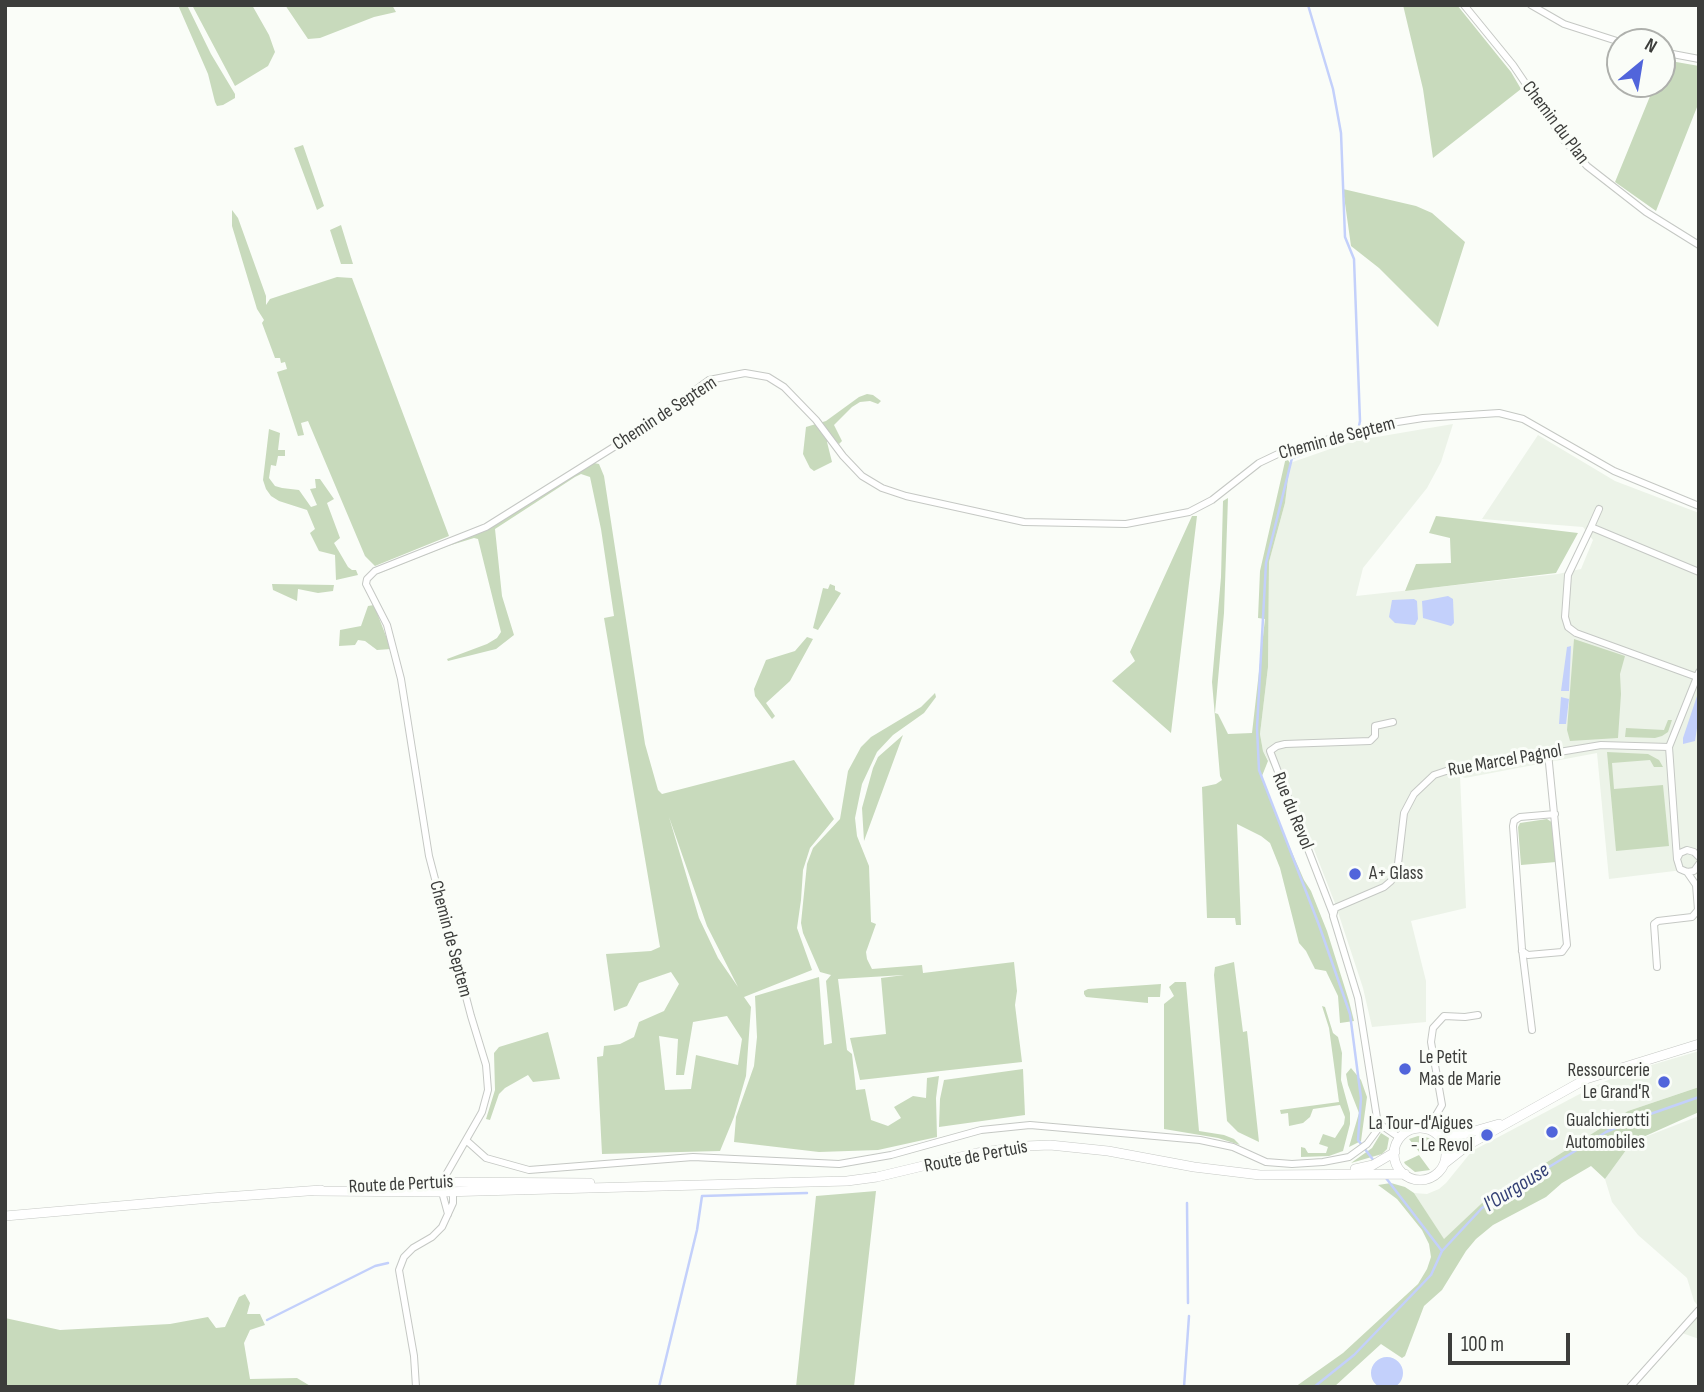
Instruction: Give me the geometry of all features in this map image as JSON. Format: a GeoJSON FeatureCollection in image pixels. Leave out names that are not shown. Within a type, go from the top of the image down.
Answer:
{"type":"FeatureCollection","features":[{"type":"Feature","properties":{"kind":"main road"},"geometry":{"type":"LineString","coordinates":[[1445,1163],[1446,1149],[1439,1136],[1428,1129],[1416,1128],[1400,1138],[1395,1160],[1405,1174],[1412,1178],[1428,1179],[1468,1145],[1586,1079],[1699,1044]]}},
{"type":"Feature","properties":{"kind":"main road"},"geometry":{"type":"LineString","coordinates":[[1439,1136],[1464,1134],[1514,1119]]}},
{"type":"Feature","properties":{"kind":"main road","name":"Route de Pertuis"},"geometry":{"type":"LineString","coordinates":[[5,1216],[315,1191],[847,1181],[877,1177],[977,1153],[1050,1145],[1108,1151],[1244,1174],[1405,1174]]}},
{"type":"Feature","properties":{"kind":"main road","name":"Route de Pertuis"},"geometry":{"type":"LineString","coordinates":[[1339,1173],[1373,1165],[1395,1152]]}},
{"type":"Feature","properties":{"kind":"street","name":"Chemin du Plan"},"geometry":{"type":"LineString","coordinates":[[1464,5],[1513,65],[1563,139],[1587,166],[1646,212],[1699,245]]}},
{"type":"Feature","properties":{"kind":"street"},"geometry":{"type":"LineString","coordinates":[[1531,5],[1564,24],[1606,38]]}},
{"type":"Feature","properties":{"kind":"street"},"geometry":{"type":"LineString","coordinates":[[1676,55],[1699,59]]}},
{"type":"Feature","properties":{"kind":"street","name":"Chemin de Septem"},"geometry":{"type":"LineString","coordinates":[[446,1189],[449,1167],[467,1141],[487,1099],[486,1066],[429,856],[401,679],[387,625],[366,584],[367,579],[375,571],[486,527],[641,430],[709,380],[745,373],[768,377],[784,387],[816,420],[862,476],[882,488],[906,496],[1024,522],[1126,524],[1189,512],[1212,500],[1259,463],[1280,453],[1378,425],[1488,413],[1523,419],[1614,471],[1699,506]]}},
{"type":"Feature","properties":{"kind":"street"},"geometry":{"type":"LineString","coordinates":[[1599,509],[1568,575],[1564,617],[1568,627],[1576,632],[1698,675],[1669,747],[1677,859],[1680,869],[1687,872],[1694,871],[1699,864]]}},
{"type":"Feature","properties":{"kind":"street"},"geometry":{"type":"LineString","coordinates":[[1591,527],[1699,572]]}},
{"type":"Feature","properties":{"kind":"street","name":"Rue du Revol"},"geometry":{"type":"LineString","coordinates":[[1334,916],[1270,751],[1277,746],[1316,742],[1370,741],[1375,736],[1375,726],[1393,722]]}},
{"type":"Feature","properties":{"kind":"street","name":"Rue Marcel Pagnol"},"geometry":{"type":"LineString","coordinates":[[1334,916],[1339,905],[1384,887],[1391,881],[1398,864],[1404,813],[1414,794],[1430,777],[1446,771],[1601,745],[1669,747]]}},
{"type":"Feature","properties":{"kind":"street"},"geometry":{"type":"LineString","coordinates":[[1522,951],[1528,954],[1562,952],[1566,947],[1548,752]]}},
{"type":"Feature","properties":{"kind":"street"},"geometry":{"type":"LineString","coordinates":[[1532,1030],[1522,951],[1514,821],[1520,817],[1555,814]]}},
{"type":"Feature","properties":{"kind":"street"},"geometry":{"type":"LineString","coordinates":[[1677,859],[1680,853],[1687,850],[1699,857]]}},
{"type":"Feature","properties":{"kind":"street"},"geometry":{"type":"LineString","coordinates":[[1657,967],[1654,924],[1658,921],[1692,917],[1698,910],[1696,885],[1687,872]]}},
{"type":"Feature","properties":{"kind":"street"},"geometry":{"type":"LineString","coordinates":[[1334,916],[1358,998],[1377,1118],[1381,1125],[1400,1138]]}},
{"type":"Feature","properties":{"kind":"street"},"geometry":{"type":"LineString","coordinates":[[1428,1129],[1442,1105],[1431,1042],[1433,1028],[1444,1016],[1478,1015]]}},
{"type":"Feature","properties":{"kind":"street"},"geometry":{"type":"LineString","coordinates":[[467,1141],[486,1158],[529,1170],[693,1157],[839,1164],[891,1155],[981,1130],[1031,1125],[1192,1139],[1229,1146],[1274,1164],[1292,1164],[1349,1157],[1363,1148],[1381,1125]]}},
{"type":"Feature","properties":{"kind":"street"},"geometry":{"type":"LineString","coordinates":[[416,1387],[414,1356],[399,1270],[404,1256],[438,1233],[448,1214],[446,1189]]}},
{"type":"Feature","properties":{"kind":"street"},"geometry":{"type":"LineString","coordinates":[[1630,1387],[1699,1310]]}},
{"type":"Feature","properties":{"kind":"shaded area"},"geometry":{"type":"Polygon","coordinates":[[[1453,424],[1441,462],[1427,488],[1363,568],[1356,596],[1558,574],[1581,569],[1593,540],[1583,527],[1482,519],[1538,435],[1615,481],[1699,513],[1699,868],[1609,879],[1597,753],[1465,778],[1460,776],[1466,908],[1411,921],[1426,981],[1426,1022],[1372,1027],[1363,988],[1336,906],[1303,821],[1263,751],[1260,734],[1268,667],[1269,562],[1285,503],[1290,463],[1353,441],[1453,424]]]}},
{"type":"Feature","properties":{"kind":"shaded area"},"geometry":{"type":"Polygon","coordinates":[[[1699,1051],[1699,1087],[1628,1111],[1482,1203],[1444,1240],[1414,1193],[1427,1194],[1439,1189],[1472,1151],[1591,1088],[1621,1074],[1699,1051]]]}},
{"type":"Feature","properties":{"kind":"shaded area"},"geometry":{"type":"Polygon","coordinates":[[[1699,1116],[1699,1307],[1694,1301],[1687,1278],[1638,1235],[1612,1202],[1605,1179],[1632,1142],[1699,1116]]]}},
{"type":"Feature","properties":{"kind":"shaded area"},"geometry":{"type":"Polygon","coordinates":[[[1699,1313],[1699,1339],[1682,1333],[1699,1313]]]}},
{"type":"Feature","properties":{"kind":"green space"},"geometry":{"type":"Polygon","coordinates":[[[178,5],[187,5],[211,54],[235,94],[235,98],[223,105],[217,106],[215,102],[208,74],[178,5]]]}},
{"type":"Feature","properties":{"kind":"green space"},"geometry":{"type":"Polygon","coordinates":[[[192,5],[252,5],[275,52],[268,66],[235,86],[192,5]]]}},
{"type":"Feature","properties":{"kind":"green space"},"geometry":{"type":"Polygon","coordinates":[[[285,5],[392,5],[396,12],[374,17],[320,38],[308,39],[285,5]]]}},
{"type":"Feature","properties":{"kind":"green space"},"geometry":{"type":"Polygon","coordinates":[[[1403,5],[1457,5],[1511,72],[1521,89],[1433,158],[1423,89],[1403,5]]]}},
{"type":"Feature","properties":{"kind":"green space"},"geometry":{"type":"Polygon","coordinates":[[[1676,62],[1699,66],[1699,102],[1656,211],[1615,182],[1649,98],[1676,98],[1676,62]]]}},
{"type":"Feature","properties":{"kind":"green space"},"geometry":{"type":"Polygon","coordinates":[[[303,145],[324,206],[317,210],[294,148],[303,145]]]}},
{"type":"Feature","properties":{"kind":"green space"},"geometry":{"type":"Polygon","coordinates":[[[1343,189],[1416,206],[1432,213],[1465,242],[1438,327],[1379,268],[1351,246],[1343,189]]]}},
{"type":"Feature","properties":{"kind":"green space"},"geometry":{"type":"Polygon","coordinates":[[[232,210],[238,218],[266,296],[266,305],[270,299],[337,277],[352,278],[449,536],[375,566],[365,556],[308,421],[301,423],[304,435],[298,436],[277,372],[287,369],[285,362],[281,363],[280,358],[275,358],[262,323],[264,320],[257,309],[232,226],[232,210]]]}},
{"type":"Feature","properties":{"kind":"green space"},"geometry":{"type":"Polygon","coordinates":[[[341,225],[353,264],[341,264],[330,230],[341,225]]]}},
{"type":"Feature","properties":{"kind":"green space"},"geometry":{"type":"Polygon","coordinates":[[[867,394],[881,401],[878,404],[860,402],[834,425],[842,441],[839,444],[832,437],[827,442],[832,462],[814,471],[803,454],[806,427],[826,421],[867,394]]]}},
{"type":"Feature","properties":{"kind":"green space"},"geometry":{"type":"Polygon","coordinates":[[[269,429],[280,433],[278,450],[285,450],[285,456],[278,456],[276,466],[271,465],[269,478],[275,486],[299,490],[311,507],[317,505],[310,489],[316,488],[315,479],[320,479],[334,499],[327,503],[340,538],[334,543],[348,567],[356,570],[358,575],[336,580],[335,555],[319,551],[310,533],[315,529],[307,510],[279,501],[266,489],[263,480],[269,429]]]}},
{"type":"Feature","properties":{"kind":"green space"},"geometry":{"type":"Polygon","coordinates":[[[1286,457],[1290,463],[1285,503],[1269,562],[1268,667],[1260,734],[1268,761],[1262,776],[1283,832],[1327,931],[1354,1021],[1340,1023],[1338,996],[1326,971],[1315,969],[1299,943],[1280,868],[1270,843],[1237,824],[1241,925],[1236,925],[1235,918],[1207,918],[1202,787],[1222,780],[1220,776],[1212,682],[1221,577],[1223,501],[1228,498],[1224,613],[1215,713],[1228,734],[1252,733],[1265,619],[1258,618],[1260,571],[1286,457]]]}},
{"type":"Feature","properties":{"kind":"green space"},"geometry":{"type":"Polygon","coordinates":[[[594,463],[599,464],[604,476],[645,744],[658,790],[662,794],[794,760],[834,819],[810,848],[803,870],[797,928],[812,970],[744,997],[751,1007],[746,1076],[720,1151],[602,1154],[597,1057],[603,1056],[604,1046],[620,1044],[634,1037],[639,1022],[664,1011],[679,984],[671,972],[639,983],[627,1006],[614,1011],[606,954],[651,951],[660,947],[604,618],[614,616],[590,477],[581,474],[575,477],[495,529],[502,596],[514,635],[496,649],[448,661],[447,659],[487,644],[501,632],[478,539],[448,546],[375,575],[462,538],[594,463]],[[669,817],[699,918],[718,958],[738,987],[707,926],[669,817]],[[727,1016],[693,1022],[684,1075],[676,1075],[678,1039],[659,1036],[665,1090],[691,1089],[696,1055],[738,1065],[742,1039],[727,1016]]]}},
{"type":"Feature","properties":{"kind":"green space"},"geometry":{"type":"Polygon","coordinates":[[[1192,516],[1197,516],[1171,733],[1112,681],[1135,661],[1130,652],[1192,516]]]}},
{"type":"Feature","properties":{"kind":"green space"},"geometry":{"type":"Polygon","coordinates":[[[1436,516],[1578,533],[1556,573],[1405,591],[1416,564],[1451,563],[1450,538],[1429,533],[1436,516]]]}},
{"type":"Feature","properties":{"kind":"green space"},"geometry":{"type":"Polygon","coordinates":[[[272,584],[334,585],[333,591],[318,593],[298,589],[297,601],[273,590],[272,584]]]}},
{"type":"Feature","properties":{"kind":"green space"},"geometry":{"type":"Polygon","coordinates":[[[830,584],[841,593],[818,630],[813,628],[823,588],[828,589],[830,584]]]}},
{"type":"Feature","properties":{"kind":"green space"},"geometry":{"type":"Polygon","coordinates":[[[374,605],[391,649],[377,650],[365,641],[358,640],[355,645],[339,646],[340,630],[361,626],[368,606],[374,605]]]}},
{"type":"Feature","properties":{"kind":"green space"},"geometry":{"type":"Polygon","coordinates":[[[807,637],[813,639],[790,681],[766,703],[775,716],[772,719],[755,696],[754,689],[766,660],[795,651],[807,637]]]}},
{"type":"Feature","properties":{"kind":"green space"},"geometry":{"type":"Polygon","coordinates":[[[1574,639],[1625,656],[1620,674],[1618,738],[1570,741],[1567,730],[1574,639]]]}},
{"type":"Feature","properties":{"kind":"green space"},"geometry":{"type":"Polygon","coordinates":[[[935,693],[936,697],[924,713],[893,735],[877,752],[862,784],[855,818],[857,836],[869,866],[871,922],[876,924],[866,952],[867,959],[872,969],[922,965],[923,973],[1014,962],[1017,991],[1015,1005],[1022,1062],[860,1080],[850,1038],[886,1034],[881,978],[904,975],[838,979],[847,1050],[852,1054],[856,1090],[865,1089],[871,1120],[888,1126],[901,1118],[894,1107],[913,1096],[926,1098],[927,1078],[939,1076],[936,1098],[937,1137],[878,1150],[819,1152],[734,1142],[736,1117],[754,1066],[757,1037],[755,996],[819,977],[824,1045],[832,1043],[826,981],[831,975],[820,972],[801,923],[807,864],[813,848],[840,819],[848,771],[861,747],[871,737],[921,707],[935,693]]]}},
{"type":"Feature","properties":{"kind":"green space"},"geometry":{"type":"Polygon","coordinates":[[[1668,720],[1672,720],[1668,732],[1662,736],[1625,737],[1626,728],[1664,730],[1668,720]]]}},
{"type":"Feature","properties":{"kind":"green space"},"geometry":{"type":"Polygon","coordinates":[[[903,735],[864,841],[862,808],[873,768],[878,757],[903,735]]]}},
{"type":"Feature","properties":{"kind":"green space"},"geometry":{"type":"Polygon","coordinates":[[[1607,752],[1648,754],[1659,760],[1663,767],[1654,767],[1650,760],[1612,763],[1614,789],[1663,785],[1669,846],[1616,851],[1607,752]]]}},
{"type":"Feature","properties":{"kind":"green space"},"geometry":{"type":"Polygon","coordinates":[[[1547,819],[1553,823],[1556,862],[1521,865],[1520,823],[1547,819]]]}},
{"type":"Feature","properties":{"kind":"green space"},"geometry":{"type":"Polygon","coordinates":[[[1234,962],[1243,1032],[1247,1031],[1259,1142],[1238,1132],[1227,1121],[1214,975],[1215,967],[1234,962]]]}},
{"type":"Feature","properties":{"kind":"green space"},"geometry":{"type":"Polygon","coordinates":[[[1175,982],[1186,982],[1199,1131],[1224,1135],[1240,1145],[1218,1138],[1164,1129],[1164,1004],[1174,996],[1169,987],[1175,982]]]}},
{"type":"Feature","properties":{"kind":"green space"},"geometry":{"type":"Polygon","coordinates":[[[1161,984],[1160,997],[1148,997],[1148,1003],[1086,997],[1084,994],[1088,989],[1161,984]]]}},
{"type":"Feature","properties":{"kind":"green space"},"geometry":{"type":"Polygon","coordinates":[[[1322,1006],[1325,1007],[1333,1033],[1338,1037],[1342,1053],[1341,1080],[1350,1113],[1350,1124],[1343,1151],[1329,1156],[1301,1157],[1301,1147],[1308,1153],[1326,1153],[1328,1147],[1319,1144],[1323,1134],[1335,1138],[1344,1124],[1345,1117],[1340,1105],[1313,1109],[1310,1117],[1303,1123],[1289,1126],[1288,1113],[1281,1114],[1280,1110],[1339,1102],[1329,1028],[1322,1006]]]}},
{"type":"Feature","properties":{"kind":"green space"},"geometry":{"type":"Polygon","coordinates":[[[548,1032],[560,1079],[533,1082],[528,1075],[499,1094],[490,1120],[486,1119],[495,1090],[494,1053],[499,1047],[548,1032]]]}},
{"type":"Feature","properties":{"kind":"green space"},"geometry":{"type":"Polygon","coordinates":[[[1351,1068],[1361,1080],[1367,1097],[1361,1141],[1349,1147],[1359,1113],[1346,1074],[1351,1068]]]}},
{"type":"Feature","properties":{"kind":"green space"},"geometry":{"type":"Polygon","coordinates":[[[1023,1069],[1025,1115],[939,1127],[944,1080],[1023,1069]]]}},
{"type":"Feature","properties":{"kind":"green space"},"geometry":{"type":"Polygon","coordinates":[[[1699,1087],[1699,1112],[1632,1142],[1605,1179],[1591,1166],[1562,1183],[1546,1197],[1493,1225],[1476,1239],[1442,1290],[1424,1306],[1405,1356],[1402,1358],[1381,1344],[1334,1387],[1295,1387],[1343,1353],[1418,1284],[1427,1269],[1431,1257],[1429,1244],[1422,1230],[1397,1199],[1378,1185],[1391,1183],[1414,1193],[1444,1239],[1482,1203],[1628,1111],[1699,1087]]]}},
{"type":"Feature","properties":{"kind":"green space"},"geometry":{"type":"Polygon","coordinates":[[[1381,1133],[1389,1138],[1387,1149],[1382,1154],[1351,1163],[1372,1148],[1381,1133]]]}},
{"type":"Feature","properties":{"kind":"green space"},"geometry":{"type":"Polygon","coordinates":[[[1418,1136],[1429,1138],[1437,1146],[1420,1153],[1409,1139],[1418,1136]]]}},
{"type":"Feature","properties":{"kind":"green space"},"geometry":{"type":"Polygon","coordinates":[[[1419,1155],[1430,1170],[1415,1172],[1405,1164],[1404,1162],[1419,1155]]]}},
{"type":"Feature","properties":{"kind":"green space"},"geometry":{"type":"Polygon","coordinates":[[[876,1191],[854,1387],[796,1387],[816,1196],[876,1191]]]}},
{"type":"Feature","properties":{"kind":"green space"},"geometry":{"type":"Polygon","coordinates":[[[245,1294],[250,1303],[247,1314],[260,1314],[265,1325],[250,1330],[244,1343],[250,1379],[297,1378],[312,1387],[5,1387],[5,1318],[60,1330],[170,1324],[208,1317],[216,1328],[225,1327],[239,1297],[245,1294]]]}},
{"type":"Feature","properties":{"kind":"water"},"geometry":{"type":"Polygon","coordinates":[[[1448,596],[1453,599],[1454,623],[1451,626],[1423,618],[1422,601],[1448,596]]]}},
{"type":"Feature","properties":{"kind":"water"},"geometry":{"type":"Polygon","coordinates":[[[1392,600],[1417,601],[1418,619],[1415,625],[1395,623],[1389,617],[1392,600]]]}},
{"type":"Feature","properties":{"kind":"water"},"geometry":{"type":"Polygon","coordinates":[[[1571,646],[1569,691],[1561,691],[1567,647],[1571,646]]]}},
{"type":"Feature","properties":{"kind":"water"},"geometry":{"type":"Polygon","coordinates":[[[1699,690],[1695,741],[1683,744],[1683,738],[1699,690]]]}},
{"type":"Feature","properties":{"kind":"water"},"geometry":{"type":"Polygon","coordinates":[[[1561,697],[1569,699],[1566,724],[1559,724],[1561,697]]]}},
{"type":"Feature","properties":{"kind":"water"},"geometry":{"type":"Polygon","coordinates":[[[1387,1357],[1398,1362],[1403,1373],[1398,1384],[1387,1389],[1376,1384],[1371,1373],[1376,1362],[1387,1357]]]}},
{"type":"Feature","properties":{"kind":"waterway"},"geometry":{"type":"LineString","coordinates":[[1308,5],[1333,89],[1341,133],[1345,237],[1354,259],[1360,421],[1357,436],[1292,458],[1266,563],[1257,728],[1259,770],[1350,1014],[1361,1098],[1358,1140],[1374,1161]]}},
{"type":"Feature","properties":{"kind":"waterway","name":"l'Ourgouse"},"geometry":{"type":"LineString","coordinates":[[1314,1387],[1354,1355],[1431,1275],[1442,1251],[1482,1208],[1606,1132],[1699,1097]]}},
{"type":"Feature","properties":{"kind":"waterway"},"geometry":{"type":"LineString","coordinates":[[1386,1178],[1442,1251]]}},
{"type":"Feature","properties":{"kind":"waterway"},"geometry":{"type":"LineString","coordinates":[[659,1387],[697,1230],[702,1196],[807,1193]]}},
{"type":"Feature","properties":{"kind":"waterway"},"geometry":{"type":"LineString","coordinates":[[1187,1203],[1188,1303]]}},
{"type":"Feature","properties":{"kind":"waterway"},"geometry":{"type":"LineString","coordinates":[[267,1320],[375,1266],[388,1263]]}},
{"type":"Feature","properties":{"kind":"waterway"},"geometry":{"type":"LineString","coordinates":[[1184,1387],[1189,1316]]}},
{"type":"Feature","properties":{"kind":"place","name":"A+ Glass"},"geometry":{"type":"Point","coordinates":[1355,874]}},
{"type":"Feature","properties":{"kind":"place","name":"Le Petit Mas de Marie"},"geometry":{"type":"Point","coordinates":[1405,1069]}},
{"type":"Feature","properties":{"kind":"place","name":"Ressourcerie Le Grand'R"},"geometry":{"type":"Point","coordinates":[1664,1082]}},
{"type":"Feature","properties":{"kind":"place","name":"Gualchierotti Automobiles"},"geometry":{"type":"Point","coordinates":[1552,1132]}},
{"type":"Feature","properties":{"kind":"place","name":"La Tour-d'Aigues - Le Revol"},"geometry":{"type":"Point","coordinates":[1487,1135]}}]}
